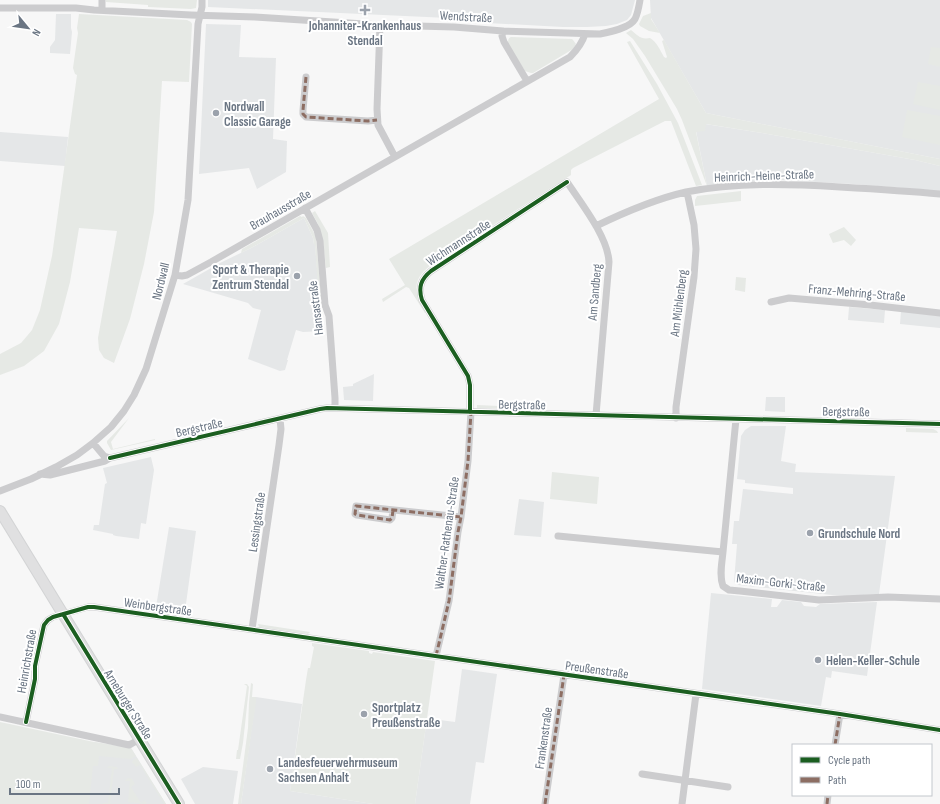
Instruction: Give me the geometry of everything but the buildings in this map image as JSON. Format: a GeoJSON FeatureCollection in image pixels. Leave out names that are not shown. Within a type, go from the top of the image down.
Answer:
{"type":"FeatureCollection","features":[{"type":"Feature","properties":{"kind":"main road","name":"Arneburger Straße"},"geometry":{"type":"LineString","coordinates":[[0,511],[179,804]]}},
{"type":"Feature","properties":{"kind":"street"},"geometry":{"type":"LineString","coordinates":[[102,0],[102,10]]}},
{"type":"Feature","properties":{"kind":"street","name":"Nordwall"},"geometry":{"type":"LineString","coordinates":[[0,491],[69,460],[93,443],[118,419],[141,381],[149,361],[175,275],[185,221],[190,189],[196,54],[198,24],[202,0]]}},
{"type":"Feature","properties":{"kind":"street","name":"Wendstraße"},"geometry":{"type":"LineString","coordinates":[[0,8],[76,8],[380,25],[600,34],[628,25],[635,20],[640,0]]}},
{"type":"Feature","properties":{"kind":"street"},"geometry":{"type":"LineString","coordinates":[[380,25],[377,120],[380,130],[395,157]]}},
{"type":"Feature","properties":{"kind":"street","name":"Wendstraße"},"geometry":{"type":"LineString","coordinates":[[503,31],[502,36],[504,42],[527,81]]}},
{"type":"Feature","properties":{"kind":"street","name":"Brauhausstraße"},"geometry":{"type":"LineString","coordinates":[[175,275],[187,275],[570,57],[578,49],[585,34]]}},
{"type":"Feature","properties":{"kind":"street"},"geometry":{"type":"LineString","coordinates":[[306,77],[303,114],[306,117],[368,121],[377,120]]}},
{"type":"Feature","properties":{"kind":"street","name":"Am Sandberg"},"geometry":{"type":"LineString","coordinates":[[568,182],[596,226],[606,246],[609,256],[596,415]]}},
{"type":"Feature","properties":{"kind":"street","name":"Wichmannstraße"},"geometry":{"type":"LineString","coordinates":[[470,412],[470,385],[468,376],[422,300],[420,294],[422,281],[430,271],[568,182]]}},
{"type":"Feature","properties":{"kind":"street","name":"Heinrich-Heine-Straße"},"geometry":{"type":"LineString","coordinates":[[596,226],[652,202],[686,192],[723,187],[789,184],[940,194]]}},
{"type":"Feature","properties":{"kind":"street","name":"Am Mühlenberg"},"geometry":{"type":"LineString","coordinates":[[676,418],[676,407],[694,277],[696,249],[694,225],[686,192]]}},
{"type":"Feature","properties":{"kind":"street","name":"Hansastraße"},"geometry":{"type":"LineString","coordinates":[[305,208],[317,230],[320,241],[325,305],[329,316],[335,408]]}},
{"type":"Feature","properties":{"kind":"street","name":"Franz-Mehring-Straße"},"geometry":{"type":"LineString","coordinates":[[771,302],[789,298],[876,305],[940,313]]}},
{"type":"Feature","properties":{"kind":"street","name":"Bergstraße"},"geometry":{"type":"LineString","coordinates":[[40,474],[50,475],[105,461],[110,458],[320,409],[335,408],[940,424]]}},
{"type":"Feature","properties":{"kind":"street","name":"Walther-Rathenau-Straße"},"geometry":{"type":"LineString","coordinates":[[436,656],[449,601],[461,517],[468,461],[470,412]]}},
{"type":"Feature","properties":{"kind":"street","name":"Lessingstraße"},"geometry":{"type":"LineString","coordinates":[[252,629],[279,445],[281,429],[280,419]]}},
{"type":"Feature","properties":{"kind":"street"},"geometry":{"type":"LineString","coordinates":[[558,536],[723,552],[736,419]]}},
{"type":"Feature","properties":{"kind":"street"},"geometry":{"type":"LineString","coordinates":[[93,443],[104,456],[110,458]]}},
{"type":"Feature","properties":{"kind":"street"},"geometry":{"type":"LineString","coordinates":[[393,510],[392,518],[390,520],[355,514],[356,506],[461,517]]}},
{"type":"Feature","properties":{"kind":"street","name":"Maxim-Gorki-Straße"},"geometry":{"type":"LineString","coordinates":[[723,552],[721,581],[723,586],[729,590],[819,600],[888,597],[940,599]]}},
{"type":"Feature","properties":{"kind":"street","name":"Weinbergstraße"},"geometry":{"type":"LineString","coordinates":[[63,614],[88,607],[99,607],[252,629]]}},
{"type":"Feature","properties":{"kind":"street","name":"Heinrichstraße"},"geometry":{"type":"LineString","coordinates":[[26,722],[35,679],[35,666],[44,625],[51,618],[63,614]]}},
{"type":"Feature","properties":{"kind":"street","name":"Preußenstraße"},"geometry":{"type":"LineString","coordinates":[[252,629],[940,729]]}},
{"type":"Feature","properties":{"kind":"street","name":"Frankenstraße"},"geometry":{"type":"LineString","coordinates":[[546,804],[564,675]]}},
{"type":"Feature","properties":{"kind":"street"},"geometry":{"type":"LineString","coordinates":[[682,804],[696,694]]}},
{"type":"Feature","properties":{"kind":"street"},"geometry":{"type":"LineString","coordinates":[[835,744],[840,714]]}},
{"type":"Feature","properties":{"kind":"street","name":"Arneburger Straße"},"geometry":{"type":"LineString","coordinates":[[0,717],[128,745],[140,740]]}},
{"type":"Feature","properties":{"kind":"street"},"geometry":{"type":"LineString","coordinates":[[642,774],[728,787]]}},
{"type":"Feature","properties":{"kind":"shaded area"},"geometry":{"type":"Polygon","coordinates":[[[106,0],[197,0],[196,8],[191,9],[148,7],[148,5],[106,2],[106,0]]]}},
{"type":"Feature","properties":{"kind":"shaded area"},"geometry":{"type":"Polygon","coordinates":[[[208,0],[635,0],[631,15],[627,20],[617,24],[606,26],[563,27],[469,22],[463,19],[461,14],[449,13],[448,18],[208,7],[208,0]]]}},
{"type":"Feature","properties":{"kind":"shaded area"},"geometry":{"type":"Polygon","coordinates":[[[650,0],[940,0],[940,159],[706,113],[651,18],[650,0]]]}},
{"type":"Feature","properties":{"kind":"shaded area"},"geometry":{"type":"Polygon","coordinates":[[[651,13],[651,19],[660,33],[649,31],[639,24],[643,16],[651,13]]]}},
{"type":"Feature","properties":{"kind":"shaded area"},"geometry":{"type":"Polygon","coordinates":[[[56,14],[71,14],[72,32],[70,54],[50,53],[50,47],[55,40],[56,14]]]}},
{"type":"Feature","properties":{"kind":"shaded area"},"geometry":{"type":"Polygon","coordinates":[[[79,14],[187,20],[191,22],[189,82],[162,81],[154,212],[144,264],[130,319],[114,363],[104,358],[99,350],[98,338],[117,231],[79,228],[70,282],[59,324],[44,351],[24,366],[0,375],[0,354],[21,343],[32,330],[40,310],[52,256],[77,75],[75,74],[73,68],[79,14]]]}},
{"type":"Feature","properties":{"kind":"shaded area"},"geometry":{"type":"Polygon","coordinates":[[[206,24],[241,25],[239,57],[276,58],[273,139],[287,141],[286,172],[257,189],[249,168],[199,174],[206,24]]]}},
{"type":"Feature","properties":{"kind":"shaded area"},"geometry":{"type":"Polygon","coordinates":[[[631,30],[642,38],[650,38],[655,42],[666,58],[667,57],[662,41],[664,40],[706,113],[940,159],[940,166],[915,160],[706,124],[705,131],[696,132],[707,186],[677,109],[645,56],[633,39],[626,33],[631,30]]]}},
{"type":"Feature","properties":{"kind":"shaded area"},"geometry":{"type":"Polygon","coordinates":[[[511,37],[572,39],[576,44],[573,49],[531,73],[525,71],[508,44],[508,39],[511,37]]]}},
{"type":"Feature","properties":{"kind":"shaded area"},"geometry":{"type":"Polygon","coordinates":[[[630,41],[657,84],[678,123],[702,185],[696,186],[671,121],[665,121],[573,168],[571,170],[571,175],[431,265],[420,276],[416,287],[419,299],[426,312],[425,313],[409,288],[406,287],[383,302],[382,299],[405,285],[389,259],[659,99],[627,42],[630,41]]]}},
{"type":"Feature","properties":{"kind":"shaded area"},"geometry":{"type":"Polygon","coordinates":[[[931,47],[940,48],[940,67],[928,64],[931,47]]]}},
{"type":"Feature","properties":{"kind":"shaded area"},"geometry":{"type":"Polygon","coordinates":[[[918,82],[940,86],[940,110],[913,104],[918,82]]]}},
{"type":"Feature","properties":{"kind":"shaded area"},"geometry":{"type":"Polygon","coordinates":[[[907,110],[940,116],[940,145],[902,137],[907,110]]]}},
{"type":"Feature","properties":{"kind":"shaded area"},"geometry":{"type":"Polygon","coordinates":[[[705,124],[915,160],[940,166],[940,191],[778,180],[707,186],[696,131],[704,131],[705,124]]]}},
{"type":"Feature","properties":{"kind":"shaded area"},"geometry":{"type":"Polygon","coordinates":[[[0,132],[68,137],[65,166],[0,161],[0,132]]]}},
{"type":"Feature","properties":{"kind":"shaded area"},"geometry":{"type":"Polygon","coordinates":[[[741,191],[741,201],[695,206],[697,196],[741,191]]]}},
{"type":"Feature","properties":{"kind":"shaded area"},"geometry":{"type":"Polygon","coordinates":[[[315,211],[328,233],[330,267],[326,268],[323,242],[318,224],[312,213],[315,211]]]}},
{"type":"Feature","properties":{"kind":"shaded area"},"geometry":{"type":"Polygon","coordinates":[[[300,216],[306,218],[316,237],[323,321],[321,321],[319,305],[315,245],[304,218],[241,253],[242,249],[300,216]]]}},
{"type":"Feature","properties":{"kind":"shaded area"},"geometry":{"type":"Polygon","coordinates":[[[304,218],[315,244],[322,331],[303,332],[296,330],[285,370],[280,371],[248,359],[261,310],[253,308],[248,303],[183,284],[304,218]]]}},
{"type":"Feature","properties":{"kind":"shaded area"},"geometry":{"type":"Polygon","coordinates":[[[844,227],[856,240],[851,246],[844,240],[833,243],[829,234],[844,227]]]}},
{"type":"Feature","properties":{"kind":"shaded area"},"geometry":{"type":"Polygon","coordinates":[[[736,277],[746,278],[745,292],[735,290],[736,277]]]}},
{"type":"Feature","properties":{"kind":"shaded area"},"geometry":{"type":"Polygon","coordinates":[[[849,307],[885,310],[884,323],[848,320],[849,307]]]}},
{"type":"Feature","properties":{"kind":"shaded area"},"geometry":{"type":"Polygon","coordinates":[[[901,311],[940,316],[940,328],[900,324],[901,311]]]}},
{"type":"Feature","properties":{"kind":"shaded area"},"geometry":{"type":"Polygon","coordinates":[[[374,374],[373,401],[344,400],[343,387],[353,386],[353,384],[374,374]]]}},
{"type":"Feature","properties":{"kind":"shaded area"},"geometry":{"type":"Polygon","coordinates":[[[766,397],[785,397],[785,412],[765,411],[766,397]]]}},
{"type":"Feature","properties":{"kind":"shaded area"},"geometry":{"type":"Polygon","coordinates":[[[477,405],[522,407],[522,409],[477,408],[477,405]]]}},
{"type":"Feature","properties":{"kind":"shaded area"},"geometry":{"type":"Polygon","coordinates":[[[129,418],[111,442],[113,449],[155,440],[111,450],[107,441],[129,418]]]}},
{"type":"Feature","properties":{"kind":"shaded area","name":"Grundschule Nord"},"geometry":{"type":"Polygon","coordinates":[[[751,426],[786,426],[781,461],[796,464],[795,472],[895,476],[879,594],[847,596],[832,595],[738,585],[734,582],[737,544],[732,544],[734,521],[739,521],[743,489],[793,494],[793,488],[745,483],[745,480],[737,479],[741,436],[745,430],[751,426]]]}},
{"type":"Feature","properties":{"kind":"shaded area"},"geometry":{"type":"Polygon","coordinates":[[[906,428],[933,429],[938,433],[906,432],[906,428]]]}},
{"type":"Feature","properties":{"kind":"shaded area"},"geometry":{"type":"Polygon","coordinates":[[[151,457],[154,470],[146,524],[141,523],[139,539],[116,536],[93,530],[94,525],[99,525],[105,484],[107,483],[103,468],[151,457]]]}},
{"type":"Feature","properties":{"kind":"shaded area"},"geometry":{"type":"Polygon","coordinates":[[[552,472],[599,477],[597,504],[550,499],[552,472]]]}},
{"type":"Feature","properties":{"kind":"shaded area"},"geometry":{"type":"Polygon","coordinates":[[[519,499],[544,502],[541,537],[514,535],[519,499]]]}},
{"type":"Feature","properties":{"kind":"shaded area"},"geometry":{"type":"Polygon","coordinates":[[[169,527],[196,531],[185,611],[156,607],[169,527]]]}},
{"type":"Feature","properties":{"kind":"shaded area"},"geometry":{"type":"Polygon","coordinates":[[[711,593],[772,599],[771,607],[777,607],[782,600],[801,602],[804,606],[816,607],[820,604],[877,602],[867,676],[832,671],[831,678],[826,677],[821,706],[702,689],[711,593]]]}},
{"type":"Feature","properties":{"kind":"shaded area"},"geometry":{"type":"Polygon","coordinates":[[[258,624],[310,632],[308,634],[259,627],[258,624]]]}},
{"type":"Feature","properties":{"kind":"shaded area","name":"Sportplatz Preußenstraße"},"geometry":{"type":"Polygon","coordinates":[[[312,643],[369,651],[369,653],[372,654],[373,652],[435,661],[415,804],[373,804],[290,791],[308,668],[310,668],[314,647],[312,646],[312,643]]]}},
{"type":"Feature","properties":{"kind":"shaded area"},"geometry":{"type":"Polygon","coordinates":[[[462,669],[497,674],[484,763],[476,762],[470,804],[415,804],[426,725],[430,725],[440,720],[455,722],[462,669]]]}},
{"type":"Feature","properties":{"kind":"shaded area"},"geometry":{"type":"Polygon","coordinates":[[[251,683],[253,684],[252,697],[256,697],[256,702],[241,804],[238,804],[248,728],[251,683]]]}},
{"type":"Feature","properties":{"kind":"shaded area"},"geometry":{"type":"Polygon","coordinates":[[[244,684],[247,684],[249,687],[243,743],[240,759],[236,759],[247,686],[244,684]]]}},
{"type":"Feature","properties":{"kind":"shaded area","name":"Landesfeuerwehrmuseum Sachsen Anhalt"},"geometry":{"type":"Polygon","coordinates":[[[256,697],[302,704],[290,791],[373,804],[241,804],[256,697]]]}},
{"type":"Feature","properties":{"kind":"shaded area"},"geometry":{"type":"Polygon","coordinates":[[[0,722],[94,742],[131,748],[136,756],[131,759],[99,756],[98,766],[93,766],[89,804],[0,804],[0,722]]]}},
{"type":"Feature","properties":{"kind":"shaded area"},"geometry":{"type":"Polygon","coordinates":[[[94,742],[131,748],[166,804],[88,804],[94,742]]]}},
{"type":"Feature","properties":{"kind":"shaded area"},"geometry":{"type":"Polygon","coordinates":[[[137,758],[166,804],[164,804],[140,765],[136,767],[132,762],[137,758]]]}},
{"type":"Feature","properties":{"kind":"shaded area"},"geometry":{"type":"Polygon","coordinates":[[[109,766],[117,767],[118,769],[114,769],[110,804],[103,804],[108,803],[112,768],[107,768],[109,766]]]}},
{"type":"Feature","properties":{"kind":"shaded area"},"geometry":{"type":"Polygon","coordinates":[[[203,767],[238,771],[233,804],[195,804],[181,779],[203,767]]]}},
{"type":"Feature","properties":{"kind":"shaded area"},"geometry":{"type":"Polygon","coordinates":[[[128,778],[132,779],[135,784],[131,787],[141,803],[145,800],[147,804],[128,802],[130,781],[125,781],[128,778]]]}},
{"type":"Feature","properties":{"kind":"marked path"},"geometry":{"type":"LineString","coordinates":[[306,77],[303,110],[303,114],[306,117],[368,121],[377,120]]}},
{"type":"Feature","properties":{"kind":"marked path"},"geometry":{"type":"LineString","coordinates":[[436,656],[449,601],[468,461],[471,412]]}},
{"type":"Feature","properties":{"kind":"marked path"},"geometry":{"type":"LineString","coordinates":[[393,510],[392,518],[390,520],[355,514],[356,506],[461,517]]}},
{"type":"Feature","properties":{"kind":"marked path"},"geometry":{"type":"LineString","coordinates":[[545,804],[564,675]]}},
{"type":"Feature","properties":{"kind":"marked path"},"geometry":{"type":"LineString","coordinates":[[835,744],[840,714]]}},
{"type":"Feature","properties":{"kind":"marked path"},"geometry":{"type":"LineString","coordinates":[[827,804],[828,796]]}},
{"type":"Feature","properties":{"kind":"cycle path"},"geometry":{"type":"LineString","coordinates":[[470,412],[470,385],[468,376],[422,300],[420,291],[421,284],[431,271],[567,182]]}},
{"type":"Feature","properties":{"kind":"cycle path"},"geometry":{"type":"LineString","coordinates":[[110,458],[327,408],[940,424]]}},
{"type":"Feature","properties":{"kind":"cycle path"},"geometry":{"type":"LineString","coordinates":[[26,722],[35,679],[35,666],[44,625],[53,617],[88,607],[94,607],[840,714],[940,730]]}},
{"type":"Feature","properties":{"kind":"cycle path"},"geometry":{"type":"LineString","coordinates":[[63,614],[179,804]]}},
{"type":"Feature","properties":{"kind":"place","name":"Johanniter-Krankenhaus Stendal"},"geometry":{"type":"Point","coordinates":[365,10]}},
{"type":"Feature","properties":{"kind":"place","name":"Nordwall Classic Garage"},"geometry":{"type":"Point","coordinates":[216,113]}},
{"type":"Feature","properties":{"kind":"place","name":"Sport & Therapie Zentrum Stendal"},"geometry":{"type":"Point","coordinates":[297,276]}},
{"type":"Feature","properties":{"kind":"place","name":"Grundschule Nord"},"geometry":{"type":"Point","coordinates":[810,533]}},
{"type":"Feature","properties":{"kind":"place","name":"Helen-Keller-Schule"},"geometry":{"type":"Point","coordinates":[818,660]}},
{"type":"Feature","properties":{"kind":"place","name":"Sportplatz Preußenstraße"},"geometry":{"type":"Point","coordinates":[364,714]}},
{"type":"Feature","properties":{"kind":"place","name":"Landesfeuerwehrmuseum Sachsen Anhalt"},"geometry":{"type":"Point","coordinates":[270,769]}}]}
